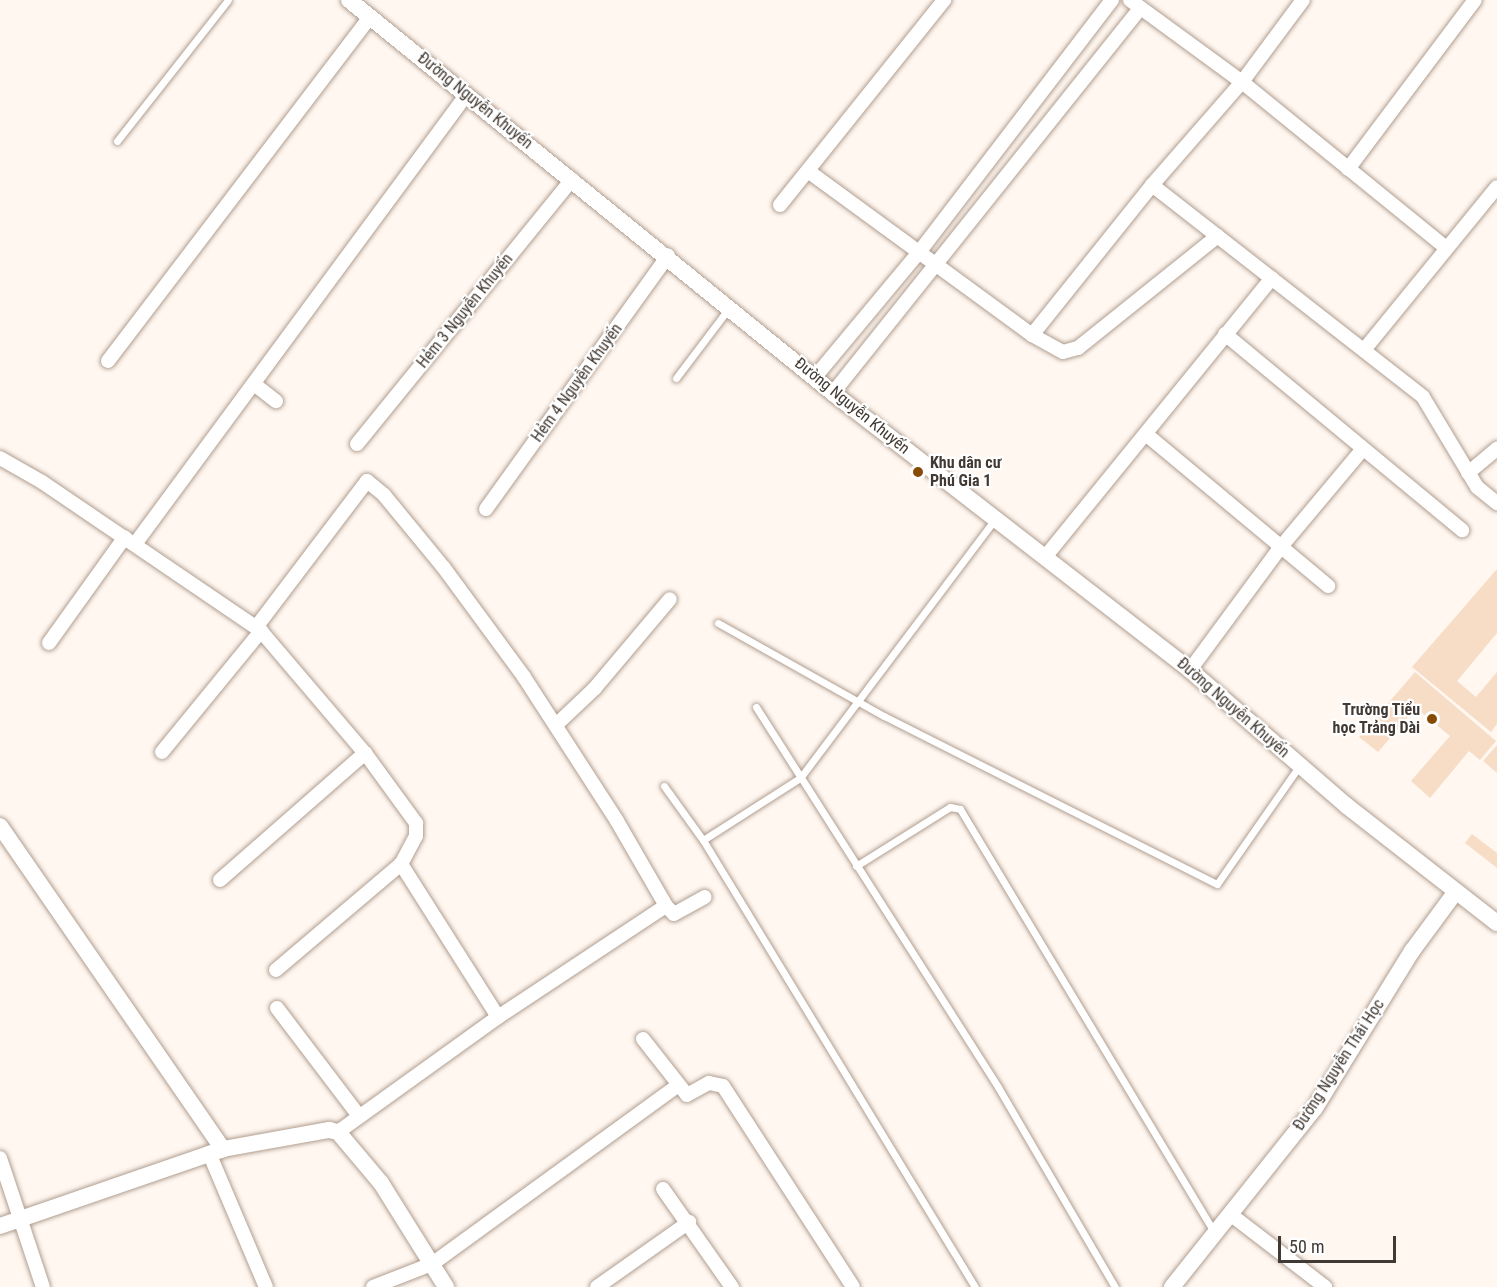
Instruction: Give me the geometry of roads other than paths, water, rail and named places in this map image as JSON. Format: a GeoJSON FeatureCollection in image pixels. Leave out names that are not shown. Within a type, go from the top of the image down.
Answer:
{"type":"FeatureCollection","features":[{"type":"Feature","properties":{"kind":"street","name":"Đường Nguyễn Khuyến"},"geometry":{"type":"LineString","coordinates":[[349,0],[668,256],[833,393],[1190,670],[1454,894],[1497,923]]}},
{"type":"Feature","properties":{"kind":"street"},"geometry":{"type":"LineString","coordinates":[[780,205],[945,0]]}},
{"type":"Feature","properties":{"kind":"street"},"geometry":{"type":"LineString","coordinates":[[815,377],[920,251],[1112,0]]}},
{"type":"Feature","properties":{"kind":"street"},"geometry":{"type":"LineString","coordinates":[[1032,335],[1152,185],[1242,82],[1303,0]]}},
{"type":"Feature","properties":{"kind":"street"},"geometry":{"type":"LineString","coordinates":[[1348,169],[1475,0]]}},
{"type":"Feature","properties":{"kind":"street"},"geometry":{"type":"LineString","coordinates":[[833,393],[937,265],[1135,4],[1242,82],[1446,248]]}},
{"type":"Feature","properties":{"kind":"street"},"geometry":{"type":"LineString","coordinates":[[108,361],[370,17]]}},
{"type":"Feature","properties":{"kind":"street"},"geometry":{"type":"LineString","coordinates":[[49,643],[254,384],[467,94]]}},
{"type":"Feature","properties":{"kind":"street"},"geometry":{"type":"LineString","coordinates":[[808,171],[1032,335],[1063,352],[1078,348],[1218,236]]}},
{"type":"Feature","properties":{"kind":"street","name":"Hẻm 3 Nguyễn Khuyến"},"geometry":{"type":"LineString","coordinates":[[357,444],[572,179]]}},
{"type":"Feature","properties":{"kind":"street"},"geometry":{"type":"LineString","coordinates":[[1152,185],[1423,397],[1477,487],[1497,503]]}},
{"type":"Feature","properties":{"kind":"street"},"geometry":{"type":"LineString","coordinates":[[1364,350],[1497,187]]}},
{"type":"Feature","properties":{"kind":"street","name":"Hẻm 4 Nguyễn Khuyến"},"geometry":{"type":"LineString","coordinates":[[486,509],[668,256]]}},
{"type":"Feature","properties":{"kind":"street"},"geometry":{"type":"LineString","coordinates":[[1046,556],[1147,435],[1272,278]]}},
{"type":"Feature","properties":{"kind":"street"},"geometry":{"type":"LineString","coordinates":[[1226,334],[1362,450],[1462,530]]}},
{"type":"Feature","properties":{"kind":"street"},"geometry":{"type":"LineString","coordinates":[[254,384],[276,401]]}},
{"type":"Feature","properties":{"kind":"street"},"geometry":{"type":"LineString","coordinates":[[1147,435],[1328,586]]}},
{"type":"Feature","properties":{"kind":"street"},"geometry":{"type":"LineString","coordinates":[[1190,670],[1280,548],[1362,450]]}},
{"type":"Feature","properties":{"kind":"street"},"geometry":{"type":"LineString","coordinates":[[1468,473],[1497,450]]}},
{"type":"Feature","properties":{"kind":"street"},"geometry":{"type":"LineString","coordinates":[[0,458],[130,541],[259,628],[365,753],[416,823],[416,836],[401,864],[276,970]]}},
{"type":"Feature","properties":{"kind":"street"},"geometry":{"type":"LineString","coordinates":[[162,752],[259,628],[367,481],[384,495],[444,568],[556,725],[666,906],[674,914],[705,897]]}},
{"type":"Feature","properties":{"kind":"street"},"geometry":{"type":"LineString","coordinates":[[556,725],[595,688],[670,599]]}},
{"type":"Feature","properties":{"kind":"street"},"geometry":{"type":"LineString","coordinates":[[220,880],[365,753]]}},
{"type":"Feature","properties":{"kind":"street"},"geometry":{"type":"LineString","coordinates":[[0,826],[216,1151],[266,1287]]}},
{"type":"Feature","properties":{"kind":"street"},"geometry":{"type":"LineString","coordinates":[[401,864],[498,1017]]}},
{"type":"Feature","properties":{"kind":"street","name":"Đường Nguyễn Thái Học"},"geometry":{"type":"LineString","coordinates":[[1172,1287],[1315,1108],[1412,951],[1454,894]]}},
{"type":"Feature","properties":{"kind":"street"},"geometry":{"type":"LineString","coordinates":[[0,1226],[216,1151],[300,1134],[338,1132],[498,1017],[666,906]]}},
{"type":"Feature","properties":{"kind":"street"},"geometry":{"type":"LineString","coordinates":[[277,1008],[359,1116]]}},
{"type":"Feature","properties":{"kind":"street"},"geometry":{"type":"LineString","coordinates":[[643,1039],[689,1096],[709,1083],[723,1086],[853,1287]]}},
{"type":"Feature","properties":{"kind":"street"},"geometry":{"type":"LineString","coordinates":[[373,1287],[432,1264],[678,1085]]}},
{"type":"Feature","properties":{"kind":"street"},"geometry":{"type":"LineString","coordinates":[[338,1132],[381,1183],[446,1287]]}},
{"type":"Feature","properties":{"kind":"street"},"geometry":{"type":"LineString","coordinates":[[0,1158],[43,1287]]}},
{"type":"Feature","properties":{"kind":"street"},"geometry":{"type":"LineString","coordinates":[[663,1188],[689,1222],[732,1287]]}},
{"type":"Feature","properties":{"kind":"street"},"geometry":{"type":"LineString","coordinates":[[1230,1214],[1324,1287]]}},
{"type":"Feature","properties":{"kind":"street"},"geometry":{"type":"LineString","coordinates":[[597,1287],[689,1222]]}},
{"type":"Feature","properties":{"kind":"lane"},"geometry":{"type":"LineString","coordinates":[[117,141],[228,0]]}},
{"type":"Feature","properties":{"kind":"lane"},"geometry":{"type":"LineString","coordinates":[[676,378],[730,308]]}},
{"type":"Feature","properties":{"kind":"lane"},"geometry":{"type":"LineString","coordinates":[[703,840],[800,778],[995,519]]}},
{"type":"Feature","properties":{"kind":"lane"},"geometry":{"type":"LineString","coordinates":[[718,623],[860,701],[1217,884],[1300,765]]}},
{"type":"Feature","properties":{"kind":"lane"},"geometry":{"type":"LineString","coordinates":[[756,707],[998,1088],[1115,1287]]}},
{"type":"Feature","properties":{"kind":"lane"},"geometry":{"type":"LineString","coordinates":[[664,786],[703,840],[975,1287]]}},
{"type":"Feature","properties":{"kind":"lane"},"geometry":{"type":"LineString","coordinates":[[856,866],[950,807],[960,809],[1215,1233]]}},
{"type":"Feature","properties":{"kind":"place","name":"Khu dân cư Phú Gia 1"},"geometry":{"type":"Point","coordinates":[918,472]}},
{"type":"Feature","properties":{"kind":"place","name":"Trường Tiểu học Trảng Dài"},"geometry":{"type":"Point","coordinates":[1432,719]}}]}
